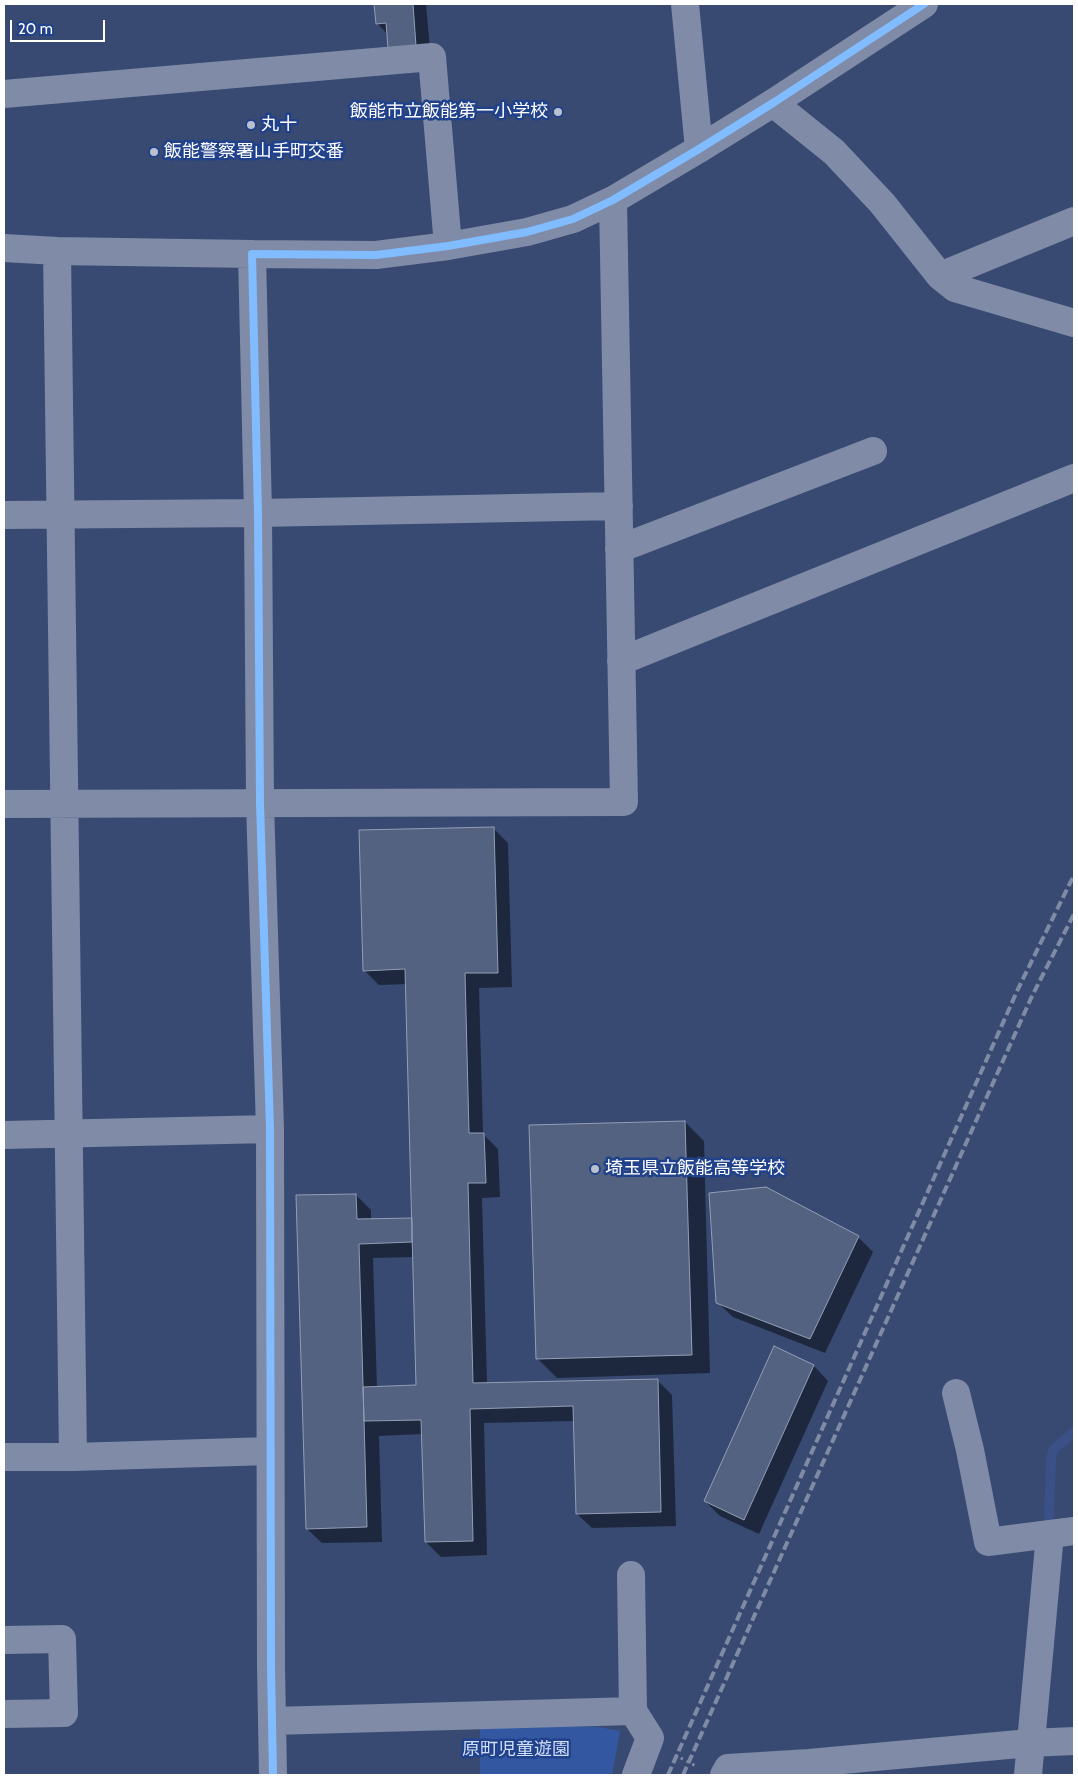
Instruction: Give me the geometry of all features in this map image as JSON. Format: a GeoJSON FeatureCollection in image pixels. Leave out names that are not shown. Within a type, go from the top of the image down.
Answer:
{"type":"FeatureCollection","features":[{"type":"Feature","properties":{"kind":"street"},"geometry":{"type":"LineString","coordinates":[[685,4],[699,149]]}},
{"type":"Feature","properties":{"kind":"street"},"geometry":{"type":"LineString","coordinates":[[4,248],[57,251],[376,255],[448,246],[527,232],[573,219],[613,200],[773,103],[924,4]]}},
{"type":"Feature","properties":{"kind":"street"},"geometry":{"type":"LineString","coordinates":[[4,94],[432,57],[448,246]]}},
{"type":"Feature","properties":{"kind":"street"},"geometry":{"type":"LineString","coordinates":[[773,103],[834,152],[882,203],[940,276],[955,288],[1074,323]]}},
{"type":"Feature","properties":{"kind":"street"},"geometry":{"type":"LineString","coordinates":[[4,804],[624,802],[613,200]]}},
{"type":"Feature","properties":{"kind":"street"},"geometry":{"type":"LineString","coordinates":[[940,276],[1074,221]]}},
{"type":"Feature","properties":{"kind":"street"},"geometry":{"type":"LineString","coordinates":[[57,251],[73,1457]]}},
{"type":"Feature","properties":{"kind":"street"},"geometry":{"type":"LineString","coordinates":[[252,254],[258,513],[260,803],[270,1129],[272,1775]]}},
{"type":"Feature","properties":{"kind":"street"},"geometry":{"type":"LineString","coordinates":[[619,549],[873,451]]}},
{"type":"Feature","properties":{"kind":"street"},"geometry":{"type":"LineString","coordinates":[[621,661],[1074,478]]}},
{"type":"Feature","properties":{"kind":"street"},"geometry":{"type":"LineString","coordinates":[[4,515],[258,513],[619,506]]}},
{"type":"Feature","properties":{"kind":"street"},"geometry":{"type":"LineString","coordinates":[[4,1135],[270,1129]]}},
{"type":"Feature","properties":{"kind":"street"},"geometry":{"type":"LineString","coordinates":[[956,1393],[970,1450],[988,1542],[1062,1532],[1030,1743],[1028,1775]]}},
{"type":"Feature","properties":{"kind":"street"},"geometry":{"type":"LineString","coordinates":[[4,1457],[73,1457],[270,1451]]}},
{"type":"Feature","properties":{"kind":"street"},"geometry":{"type":"LineString","coordinates":[[631,1575],[633,1711],[650,1738],[636,1775]]}},
{"type":"Feature","properties":{"kind":"street"},"geometry":{"type":"LineString","coordinates":[[4,1640],[62,1639],[64,1713],[4,1714]]}},
{"type":"Feature","properties":{"kind":"street"},"geometry":{"type":"LineString","coordinates":[[272,1721],[633,1711]]}},
{"type":"Feature","properties":{"kind":"street"},"geometry":{"type":"LineString","coordinates":[[724,1775],[728,1768],[808,1769],[1030,1743],[1074,1741]]}},
{"type":"Feature","properties":{"kind":"green space","name":"原町児童遊園"},"geometry":{"type":"Polygon","coordinates":[[[480,1724],[599,1727],[620,1731],[612,1775],[480,1775],[480,1724]]]}},
{"type":"Feature","properties":{"kind":"building"},"geometry":{"type":"Polygon","coordinates":[[[374,4],[413,4],[416,46],[388,48],[386,23],[376,24],[374,4]]]}},
{"type":"Feature","properties":{"kind":"building"},"geometry":{"type":"Polygon","coordinates":[[[494,827],[498,973],[465,973],[469,1133],[484,1133],[486,1183],[468,1183],[473,1383],[658,1379],[661,1512],[576,1514],[573,1406],[470,1409],[473,1541],[425,1542],[421,1420],[364,1421],[363,1387],[416,1385],[405,969],[363,971],[359,830],[494,827]]]}},
{"type":"Feature","properties":{"kind":"building"},"geometry":{"type":"Polygon","coordinates":[[[685,1121],[692,1355],[536,1359],[529,1125],[685,1121]]]}},
{"type":"Feature","properties":{"kind":"building"},"geometry":{"type":"Polygon","coordinates":[[[766,1187],[859,1236],[810,1339],[716,1303],[709,1193],[766,1187]]]}},
{"type":"Feature","properties":{"kind":"building"},"geometry":{"type":"Polygon","coordinates":[[[356,1194],[357,1219],[412,1218],[412,1242],[359,1244],[367,1527],[306,1529],[296,1195],[356,1194]]]}},
{"type":"Feature","properties":{"kind":"building"},"geometry":{"type":"Polygon","coordinates":[[[774,1346],[814,1365],[744,1520],[704,1501],[774,1346]]]}},
{"type":"Feature","properties":{"kind":"waterway"},"geometry":{"type":"LineString","coordinates":[[1049,1517],[1053,1450],[1074,1432]]}},
{"type":"Feature","properties":{"kind":"railway"},"geometry":{"type":"LineString","coordinates":[[668,1775],[1018,989],[1074,875]]}},
{"type":"Feature","properties":{"kind":"railway"},"geometry":{"type":"LineString","coordinates":[[683,1775],[1032,996],[1074,914]]}},
{"type":"Feature","properties":{"kind":"cycle path"},"geometry":{"type":"LineString","coordinates":[[273,1775],[270,1129],[260,803],[258,513],[252,254],[376,255],[448,246],[527,232],[573,219],[613,200],[699,149],[924,4]]}},
{"type":"Feature","properties":{"kind":"place","name":"飯能市立飯能第一小学校"},"geometry":{"type":"Point","coordinates":[558,112]}},
{"type":"Feature","properties":{"kind":"place","name":"丸十"},"geometry":{"type":"Point","coordinates":[251,125]}},
{"type":"Feature","properties":{"kind":"place","name":"飯能警察署山手町交番"},"geometry":{"type":"Point","coordinates":[154,152]}},
{"type":"Feature","properties":{"kind":"place","name":"埼玉県立飯能高等学校"},"geometry":{"type":"Point","coordinates":[595,1169]}}]}
